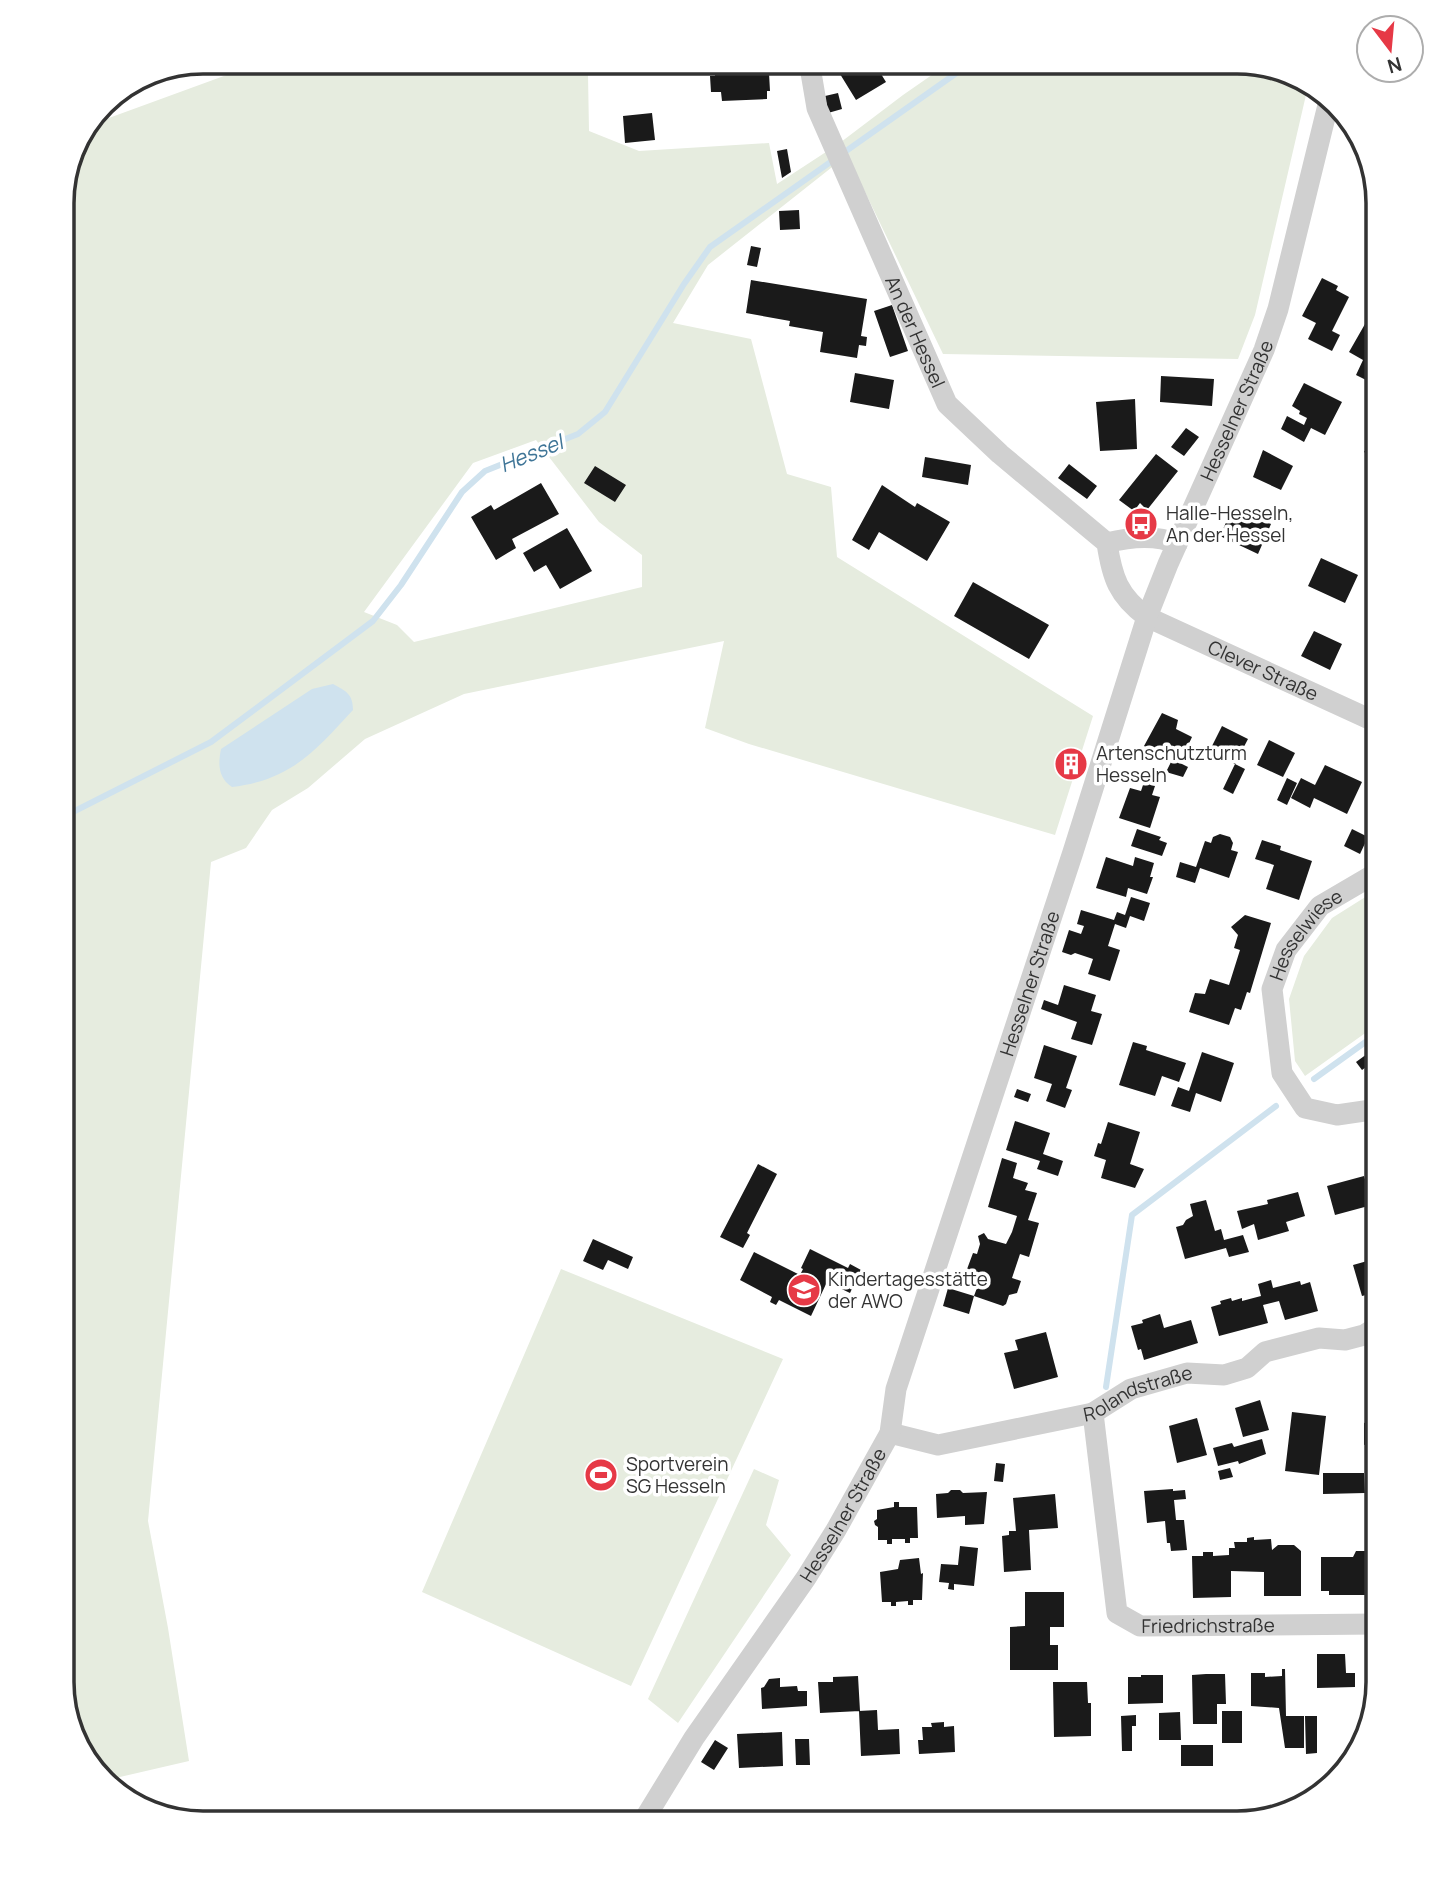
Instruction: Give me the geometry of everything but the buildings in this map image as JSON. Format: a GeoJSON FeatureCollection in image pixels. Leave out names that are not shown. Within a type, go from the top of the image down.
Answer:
{"type":"FeatureCollection","features":[{"type":"Feature","properties":{"kind":"street","name":"An der Hessel"},"geometry":{"type":"LineString","coordinates":[[810,74],[817,108],[947,404],[1000,454],[1107,542]]}},
{"type":"Feature","properties":{"kind":"street","name":"Hesselner Straße"},"geometry":{"type":"LineString","coordinates":[[649,1811],[694,1738],[806,1578],[890,1433],[896,1389],[1066,875],[1147,617],[1265,350],[1285,282],[1326,111]]}},
{"type":"Feature","properties":{"kind":"street"},"geometry":{"type":"LineString","coordinates":[[1147,617],[1128,601],[1111,573],[1107,542],[1132,537],[1168,540],[1177,544]]}},
{"type":"Feature","properties":{"kind":"street","name":"Clever Straße"},"geometry":{"type":"LineString","coordinates":[[1147,617],[1366,717]]}},
{"type":"Feature","properties":{"kind":"street","name":"Hesselwiese"},"geometry":{"type":"LineString","coordinates":[[1366,879],[1320,906],[1286,950],[1272,989],[1282,1073],[1305,1108],[1337,1115],[1366,1111]]}},
{"type":"Feature","properties":{"kind":"street","name":"Rolandstraße"},"geometry":{"type":"LineString","coordinates":[[890,1433],[938,1445],[1093,1413],[1131,1389],[1187,1373],[1224,1375],[1247,1368],[1265,1352],[1320,1338],[1345,1340],[1366,1334]]}},
{"type":"Feature","properties":{"kind":"street","name":"Friedrichstraße"},"geometry":{"type":"LineString","coordinates":[[1093,1413],[1117,1613],[1140,1626],[1366,1624]]}},
{"type":"Feature","properties":{"kind":"shaded area"},"geometry":{"type":"Polygon","coordinates":[[[229,74],[589,74],[589,131],[639,151],[769,143],[777,184],[829,150],[836,164],[708,265],[673,323],[751,339],[787,474],[831,487],[837,557],[1093,716],[1055,835],[749,744],[705,728],[724,641],[464,694],[365,739],[308,788],[272,810],[246,848],[211,862],[148,1521],[189,1761],[118,1778],[95,1753],[87,1738],[80,1723],[74,1690],[74,194],[78,169],[91,138],[104,120],[229,74]],[[536,440],[473,463],[364,612],[397,625],[414,642],[642,587],[642,555],[599,522],[536,440]]]}},
{"type":"Feature","properties":{"kind":"shaded area"},"geometry":{"type":"Polygon","coordinates":[[[933,74],[1245,74],[1278,80],[1306,94],[1255,315],[1238,359],[943,354],[841,142],[933,74]]]}},
{"type":"Feature","properties":{"kind":"shaded area"},"geometry":{"type":"Polygon","coordinates":[[[1366,897],[1366,1033],[1305,1076],[1295,1061],[1289,999],[1304,956],[1332,918],[1366,897]]]}},
{"type":"Feature","properties":{"kind":"shaded area","name":"Sportverein SG Hesseln"},"geometry":{"type":"Polygon","coordinates":[[[561,1269],[783,1359],[631,1686],[422,1592],[561,1269]]]}},
{"type":"Feature","properties":{"kind":"shaded area"},"geometry":{"type":"Polygon","coordinates":[[[754,1469],[779,1480],[766,1525],[791,1555],[678,1723],[648,1699],[754,1469]]]}},
{"type":"Feature","properties":{"kind":"water"},"geometry":{"type":"Polygon","coordinates":[[[333,684],[348,694],[353,710],[314,751],[270,778],[232,787],[227,783],[220,770],[221,749],[312,689],[333,684]]]}},
{"type":"Feature","properties":{"kind":"waterway","name":"Hessel"},"geometry":{"type":"LineString","coordinates":[[74,811],[211,742],[373,621],[401,585],[462,492],[485,471],[578,434],[605,412],[710,247],[955,74]]}},
{"type":"Feature","properties":{"kind":"waterway"},"geometry":{"type":"LineString","coordinates":[[1314,1079],[1366,1042]]}},
{"type":"Feature","properties":{"kind":"waterway"},"geometry":{"type":"LineString","coordinates":[[1106,1387],[1132,1215],[1276,1106]]}},
{"type":"Feature","properties":{"kind":"place","name":"Halle-Hesseln, An der Hessel"},"geometry":{"type":"Point","coordinates":[1141,524]}},
{"type":"Feature","properties":{"kind":"place","name":"Artenschutzturm Hesseln"},"geometry":{"type":"Point","coordinates":[1071,764]}},
{"type":"Feature","properties":{"kind":"place","name":"Kindertagesstätte der AWO"},"geometry":{"type":"Point","coordinates":[804,1290]}},
{"type":"Feature","properties":{"kind":"place","name":"Sportverein SG Hesseln"},"geometry":{"type":"Point","coordinates":[601,1475]}}]}
